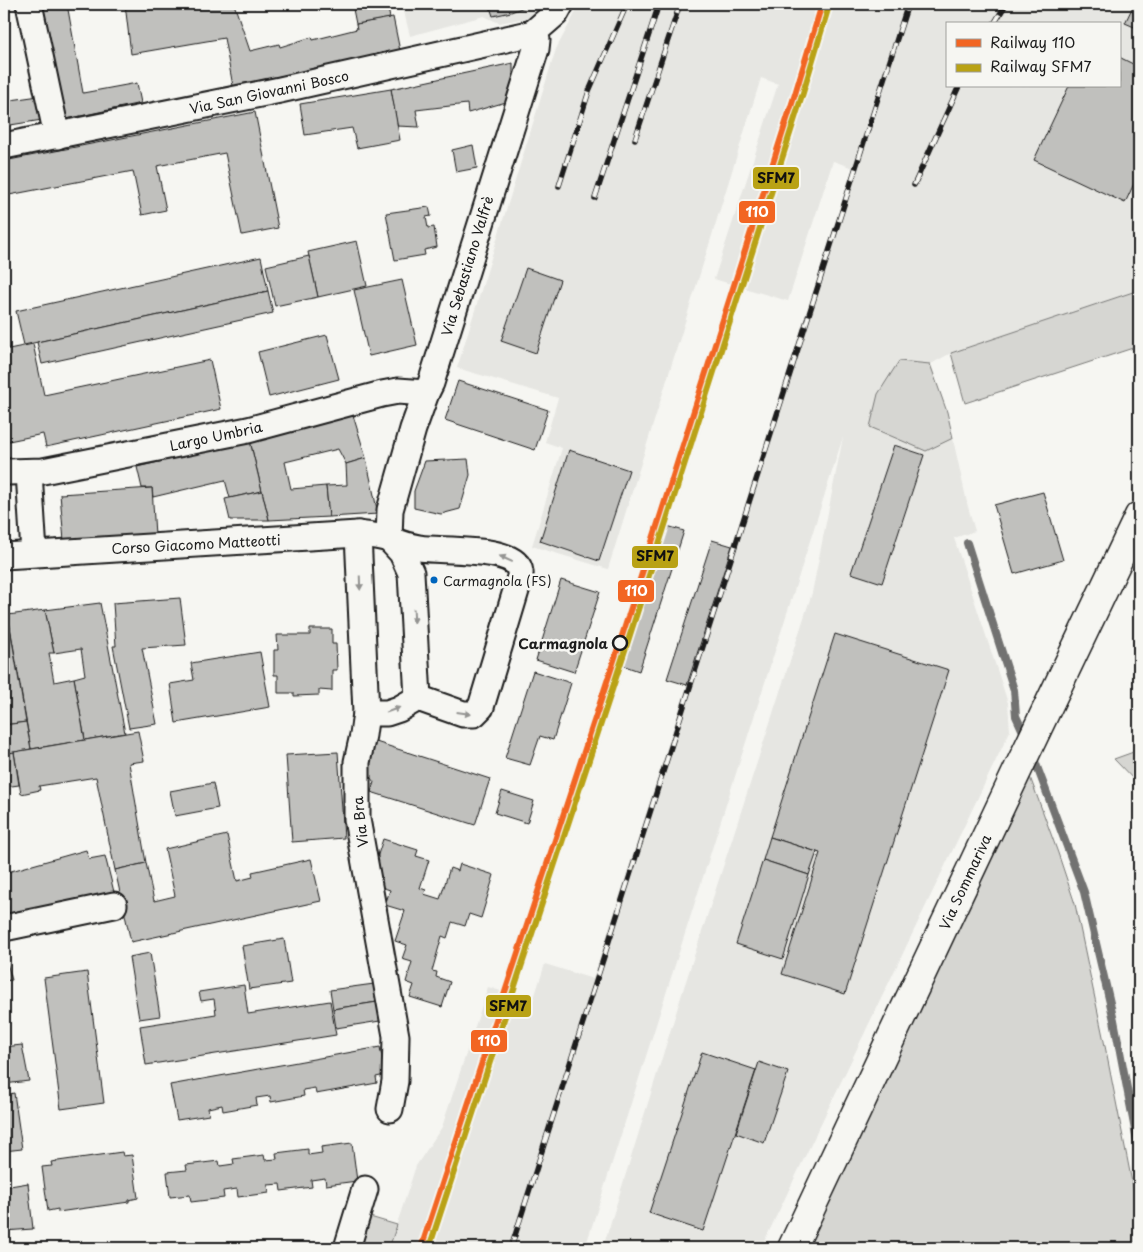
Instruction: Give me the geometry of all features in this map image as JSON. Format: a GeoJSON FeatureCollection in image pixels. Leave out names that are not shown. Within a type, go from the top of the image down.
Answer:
{"type":"FeatureCollection","features":[{"type":"Feature","properties":{"kind":"main road","name":"Via Sommariva"},"geometry":{"type":"LineString","coordinates":[[792,1248],[1139,516]]}},
{"type":"Feature","properties":{"kind":"street"},"geometry":{"type":"LineString","coordinates":[[29,4],[57,136]]}},
{"type":"Feature","properties":{"kind":"street"},"geometry":{"type":"LineString","coordinates":[[533,33],[556,13],[561,4]]}},
{"type":"Feature","properties":{"kind":"street","name":"Via San Giovanni Bosco"},"geometry":{"type":"LineString","coordinates":[[4,146],[280,90],[533,33]]}},
{"type":"Feature","properties":{"kind":"street","name":"Via Sebastiano Valfrè"},"geometry":{"type":"LineString","coordinates":[[389,539],[390,510],[414,430],[431,382],[536,49],[537,40],[533,33]]}},
{"type":"Feature","properties":{"kind":"street","name":"Largo Umbria"},"geometry":{"type":"LineString","coordinates":[[4,471],[43,471],[248,430],[398,391],[426,393]]}},
{"type":"Feature","properties":{"kind":"street"},"geometry":{"type":"LineString","coordinates":[[29,472],[34,553]]}},
{"type":"Feature","properties":{"kind":"street","name":"Corso Giacomo Matteotti"},"geometry":{"type":"LineString","coordinates":[[4,556],[358,534],[389,539],[405,546],[421,549],[490,553],[512,560],[520,573],[518,584],[481,707],[474,714],[463,714],[418,698]]}},
{"type":"Feature","properties":{"kind":"street","name":"Via Bra"},"geometry":{"type":"LineString","coordinates":[[358,534],[366,713],[356,762],[357,819],[396,1036],[395,1081],[390,1109]]}},
{"type":"Feature","properties":{"kind":"street"},"geometry":{"type":"LineString","coordinates":[[366,713],[386,714],[418,698],[411,573],[402,553],[389,539]]}},
{"type":"Feature","properties":{"kind":"street"},"geometry":{"type":"LineString","coordinates":[[4,928],[114,905]]}},
{"type":"Feature","properties":{"kind":"street"},"geometry":{"type":"LineString","coordinates":[[347,1248],[365,1189]]}},
{"type":"Feature","properties":{"kind":"shaded area"},"geometry":{"type":"Polygon","coordinates":[[[402,4],[548,4],[533,17],[499,23],[484,16],[410,36],[402,4]]]}},
{"type":"Feature","properties":{"kind":"shaded area"},"geometry":{"type":"Polygon","coordinates":[[[580,4],[1139,4],[1139,290],[951,353],[931,364],[947,412],[975,531],[954,538],[1008,703],[1010,731],[761,1248],[627,1248],[605,1241],[685,984],[812,593],[843,437],[585,1248],[389,1248],[416,1166],[442,1127],[488,987],[533,1001],[545,964],[593,979],[853,168],[833,161],[788,301],[714,279],[778,84],[761,78],[608,569],[532,546],[562,448],[545,442],[558,398],[457,368],[556,49],[580,4]]]}},
{"type":"Feature","properties":{"kind":"shaded area"},"geometry":{"type":"Polygon","coordinates":[[[1139,290],[1139,346],[965,403],[951,353],[1139,290]]]}},
{"type":"Feature","properties":{"kind":"shaded area"},"geometry":{"type":"Polygon","coordinates":[[[899,361],[930,364],[947,412],[953,438],[926,451],[870,427],[878,394],[899,361]]]}},
{"type":"Feature","properties":{"kind":"shaded area"},"geometry":{"type":"Polygon","coordinates":[[[1139,750],[1139,785],[1114,759],[1139,750]]]}},
{"type":"Feature","properties":{"kind":"shaded area"},"geometry":{"type":"Polygon","coordinates":[[[1030,777],[1075,904],[1139,1218],[1139,1248],[803,1248],[1030,777]]]}},
{"type":"Feature","properties":{"kind":"shaded area"},"geometry":{"type":"Polygon","coordinates":[[[370,1217],[397,1225],[389,1248],[360,1248],[370,1217]]]}},
{"type":"Feature","properties":{"kind":"building"},"geometry":{"type":"Polygon","coordinates":[[[38,4],[67,4],[83,93],[137,83],[141,103],[62,120],[38,4]]]}},
{"type":"Feature","properties":{"kind":"building"},"geometry":{"type":"Polygon","coordinates":[[[125,4],[234,4],[250,51],[279,44],[280,47],[312,37],[313,40],[357,29],[356,24],[393,17],[400,51],[233,86],[224,38],[131,54],[125,4]]]}},
{"type":"Feature","properties":{"kind":"building"},"geometry":{"type":"Polygon","coordinates":[[[352,4],[387,4],[390,18],[356,24],[352,4]]]}},
{"type":"Feature","properties":{"kind":"building"},"geometry":{"type":"Polygon","coordinates":[[[489,4],[532,4],[493,16],[489,4]]]}},
{"type":"Feature","properties":{"kind":"building"},"geometry":{"type":"Polygon","coordinates":[[[1134,4],[1139,4],[1139,29],[1125,23],[1134,4]]]}},
{"type":"Feature","properties":{"kind":"building"},"geometry":{"type":"Polygon","coordinates":[[[4,35],[9,80],[4,81],[4,35]]]}},
{"type":"Feature","properties":{"kind":"building"},"geometry":{"type":"Polygon","coordinates":[[[1120,58],[1139,67],[1139,173],[1125,203],[1034,160],[1068,88],[1120,88],[1120,58]]]}},
{"type":"Feature","properties":{"kind":"building"},"geometry":{"type":"Polygon","coordinates":[[[513,63],[513,100],[468,113],[467,104],[416,110],[419,127],[397,126],[391,89],[513,63]]]}},
{"type":"Feature","properties":{"kind":"building"},"geometry":{"type":"Polygon","coordinates":[[[391,89],[400,140],[357,148],[352,128],[305,135],[300,104],[391,89]]]}},
{"type":"Feature","properties":{"kind":"building"},"geometry":{"type":"Polygon","coordinates":[[[39,96],[42,120],[4,126],[4,101],[39,96]]]}},
{"type":"Feature","properties":{"kind":"building"},"geometry":{"type":"Polygon","coordinates":[[[255,112],[278,228],[242,235],[225,153],[157,166],[166,210],[142,215],[133,171],[4,196],[4,161],[255,112]]]}},
{"type":"Feature","properties":{"kind":"building"},"geometry":{"type":"Polygon","coordinates":[[[473,145],[477,168],[456,172],[452,150],[473,145]]]}},
{"type":"Feature","properties":{"kind":"building"},"geometry":{"type":"Polygon","coordinates":[[[429,207],[431,216],[426,217],[428,228],[434,227],[437,247],[424,250],[425,255],[395,260],[386,213],[429,207]]]}},
{"type":"Feature","properties":{"kind":"building"},"geometry":{"type":"Polygon","coordinates":[[[357,241],[367,286],[318,297],[308,252],[357,241]]]}},
{"type":"Feature","properties":{"kind":"building"},"geometry":{"type":"Polygon","coordinates":[[[309,256],[318,297],[275,306],[266,266],[309,256]]]}},
{"type":"Feature","properties":{"kind":"building"},"geometry":{"type":"Polygon","coordinates":[[[261,257],[268,291],[24,345],[16,311],[261,257]]]}},
{"type":"Feature","properties":{"kind":"building"},"geometry":{"type":"Polygon","coordinates":[[[526,268],[560,280],[536,353],[501,341],[526,268]]]}},
{"type":"Feature","properties":{"kind":"building"},"geometry":{"type":"Polygon","coordinates":[[[402,280],[417,345],[369,356],[354,290],[402,280]]]}},
{"type":"Feature","properties":{"kind":"building"},"geometry":{"type":"Polygon","coordinates":[[[268,291],[273,313],[42,364],[37,342],[268,291]]]}},
{"type":"Feature","properties":{"kind":"building"},"geometry":{"type":"Polygon","coordinates":[[[327,335],[339,379],[269,397],[258,352],[327,335]]]}},
{"type":"Feature","properties":{"kind":"building"},"geometry":{"type":"Polygon","coordinates":[[[33,344],[44,395],[210,360],[221,409],[46,447],[43,434],[4,442],[4,350],[33,344]]]}},
{"type":"Feature","properties":{"kind":"building"},"geometry":{"type":"Polygon","coordinates":[[[458,381],[548,410],[535,450],[445,420],[458,381]]]}},
{"type":"Feature","properties":{"kind":"building"},"geometry":{"type":"Polygon","coordinates":[[[352,412],[366,458],[346,464],[338,449],[285,462],[291,489],[326,486],[329,517],[269,520],[250,441],[352,412]]]}},
{"type":"Feature","properties":{"kind":"building"},"geometry":{"type":"Polygon","coordinates":[[[250,441],[262,491],[230,498],[225,480],[153,497],[152,488],[142,488],[137,467],[250,441]]]}},
{"type":"Feature","properties":{"kind":"building"},"geometry":{"type":"Polygon","coordinates":[[[894,445],[924,455],[882,583],[851,573],[894,445]]]}},
{"type":"Feature","properties":{"kind":"building"},"geometry":{"type":"Polygon","coordinates":[[[569,450],[629,470],[599,561],[540,541],[569,450]]]}},
{"type":"Feature","properties":{"kind":"building"},"geometry":{"type":"Polygon","coordinates":[[[366,458],[378,514],[329,517],[326,486],[347,485],[346,464],[366,458]]]}},
{"type":"Feature","properties":{"kind":"building"},"geometry":{"type":"Polygon","coordinates":[[[468,459],[470,475],[460,509],[441,514],[414,508],[414,491],[425,461],[468,459]]]}},
{"type":"Feature","properties":{"kind":"building"},"geometry":{"type":"Polygon","coordinates":[[[152,488],[155,535],[64,541],[60,494],[152,488]]]}},
{"type":"Feature","properties":{"kind":"building"},"geometry":{"type":"Polygon","coordinates":[[[262,491],[269,520],[230,520],[225,499],[262,491]]]}},
{"type":"Feature","properties":{"kind":"building"},"geometry":{"type":"Polygon","coordinates":[[[1043,492],[1063,560],[1014,574],[994,505],[1043,492]]]}},
{"type":"Feature","properties":{"kind":"building"},"geometry":{"type":"Polygon","coordinates":[[[667,526],[684,531],[639,671],[622,665],[667,526]]]}},
{"type":"Feature","properties":{"kind":"building"},"geometry":{"type":"Polygon","coordinates":[[[712,540],[732,546],[687,685],[667,679],[712,540]]]}},
{"type":"Feature","properties":{"kind":"building"},"geometry":{"type":"Polygon","coordinates":[[[561,580],[600,592],[574,672],[536,660],[561,580]]]}},
{"type":"Feature","properties":{"kind":"building"},"geometry":{"type":"Polygon","coordinates":[[[180,598],[186,645],[142,648],[157,724],[129,728],[113,646],[116,646],[113,603],[180,598]]]}},
{"type":"Feature","properties":{"kind":"building"},"geometry":{"type":"Polygon","coordinates":[[[100,603],[125,733],[85,740],[74,678],[85,675],[81,649],[54,653],[45,610],[100,603]]]}},
{"type":"Feature","properties":{"kind":"building"},"geometry":{"type":"Polygon","coordinates":[[[45,610],[54,653],[49,653],[54,682],[74,678],[85,740],[31,749],[8,615],[45,610]]]}},
{"type":"Feature","properties":{"kind":"building"},"geometry":{"type":"Polygon","coordinates":[[[4,611],[7,611],[26,722],[4,725],[4,611]]]}},
{"type":"Feature","properties":{"kind":"building"},"geometry":{"type":"Polygon","coordinates":[[[310,629],[332,629],[332,644],[336,644],[337,670],[332,670],[332,691],[319,690],[319,695],[294,696],[294,693],[278,693],[278,675],[274,675],[274,650],[278,650],[277,635],[310,635],[310,629]]]}},
{"type":"Feature","properties":{"kind":"building"},"geometry":{"type":"Polygon","coordinates":[[[835,634],[949,670],[845,994],[782,974],[820,853],[770,837],[835,634]]]}},
{"type":"Feature","properties":{"kind":"building"},"geometry":{"type":"Polygon","coordinates":[[[260,652],[270,707],[176,723],[170,684],[194,680],[191,663],[260,652]]]}},
{"type":"Feature","properties":{"kind":"building"},"geometry":{"type":"Polygon","coordinates":[[[533,671],[571,683],[553,740],[540,736],[530,765],[505,758],[533,671]]]}},
{"type":"Feature","properties":{"kind":"building"},"geometry":{"type":"Polygon","coordinates":[[[26,722],[31,749],[4,754],[4,725],[26,722]]]}},
{"type":"Feature","properties":{"kind":"building"},"geometry":{"type":"Polygon","coordinates":[[[138,731],[144,761],[129,763],[146,863],[115,870],[96,777],[39,786],[40,790],[21,794],[14,752],[138,731]]]}},
{"type":"Feature","properties":{"kind":"building"},"geometry":{"type":"Polygon","coordinates":[[[376,742],[490,779],[475,825],[371,792],[374,782],[370,777],[369,762],[376,742]]]}},
{"type":"Feature","properties":{"kind":"building"},"geometry":{"type":"Polygon","coordinates":[[[14,752],[19,785],[4,787],[4,754],[14,752]]]}},
{"type":"Feature","properties":{"kind":"building"},"geometry":{"type":"Polygon","coordinates":[[[338,752],[344,838],[292,842],[286,755],[338,752]]]}},
{"type":"Feature","properties":{"kind":"building"},"geometry":{"type":"Polygon","coordinates":[[[213,783],[218,808],[175,816],[170,791],[213,783]]]}},
{"type":"Feature","properties":{"kind":"building"},"geometry":{"type":"Polygon","coordinates":[[[502,791],[534,801],[527,823],[495,813],[502,791]]]}},
{"type":"Feature","properties":{"kind":"building"},"geometry":{"type":"Polygon","coordinates":[[[227,835],[237,881],[253,877],[252,872],[311,859],[321,901],[131,942],[115,870],[146,863],[154,901],[175,896],[165,849],[227,835]]]}},
{"type":"Feature","properties":{"kind":"building"},"geometry":{"type":"Polygon","coordinates":[[[770,837],[817,852],[809,875],[763,860],[770,837]]]}},
{"type":"Feature","properties":{"kind":"building"},"geometry":{"type":"Polygon","coordinates":[[[383,839],[418,850],[416,856],[429,860],[420,888],[426,890],[424,894],[440,899],[450,868],[458,871],[460,864],[494,875],[481,918],[469,914],[465,926],[452,922],[447,938],[442,936],[432,971],[437,972],[436,977],[450,982],[442,1007],[410,997],[414,985],[406,982],[412,962],[402,959],[407,945],[395,941],[405,911],[385,905],[390,890],[378,886],[381,876],[375,864],[383,839]]]}},
{"type":"Feature","properties":{"kind":"building"},"geometry":{"type":"Polygon","coordinates":[[[86,850],[89,859],[105,856],[114,892],[98,895],[99,900],[10,921],[4,873],[86,850]]]}},
{"type":"Feature","properties":{"kind":"building"},"geometry":{"type":"Polygon","coordinates":[[[763,860],[809,875],[783,959],[736,944],[763,860]]]}},
{"type":"Feature","properties":{"kind":"building"},"geometry":{"type":"Polygon","coordinates":[[[4,882],[10,921],[4,922],[4,882]]]}},
{"type":"Feature","properties":{"kind":"building"},"geometry":{"type":"Polygon","coordinates":[[[284,939],[291,983],[249,989],[242,946],[284,939]]]}},
{"type":"Feature","properties":{"kind":"building"},"geometry":{"type":"Polygon","coordinates":[[[4,953],[12,980],[4,981],[4,953]]]}},
{"type":"Feature","properties":{"kind":"building"},"geometry":{"type":"Polygon","coordinates":[[[150,953],[160,1016],[139,1019],[129,957],[150,953]]]}},
{"type":"Feature","properties":{"kind":"building"},"geometry":{"type":"Polygon","coordinates":[[[87,972],[104,1103],[61,1109],[44,978],[87,972]]]}},
{"type":"Feature","properties":{"kind":"building"},"geometry":{"type":"Polygon","coordinates":[[[374,984],[377,1002],[333,1009],[330,990],[374,984]]]}},
{"type":"Feature","properties":{"kind":"building"},"geometry":{"type":"Polygon","coordinates":[[[244,985],[248,1014],[330,1001],[336,1035],[146,1065],[140,1026],[216,1014],[214,999],[201,1001],[199,992],[244,985]]]}},
{"type":"Feature","properties":{"kind":"building"},"geometry":{"type":"Polygon","coordinates":[[[377,1002],[380,1021],[336,1028],[333,1009],[377,1002]]]}},
{"type":"Feature","properties":{"kind":"building"},"geometry":{"type":"Polygon","coordinates":[[[22,1045],[29,1081],[4,1084],[4,1047],[22,1045]]]}},
{"type":"Feature","properties":{"kind":"building"},"geometry":{"type":"Polygon","coordinates":[[[380,1047],[385,1075],[376,1077],[377,1083],[316,1094],[315,1088],[303,1090],[304,1096],[271,1102],[270,1096],[256,1098],[257,1105],[223,1111],[222,1105],[208,1108],[209,1115],[177,1120],[170,1085],[380,1047]]]}},
{"type":"Feature","properties":{"kind":"building"},"geometry":{"type":"Polygon","coordinates":[[[702,1052],[756,1070],[703,1231],[649,1213],[702,1052]]]}},
{"type":"Feature","properties":{"kind":"building"},"geometry":{"type":"Polygon","coordinates":[[[759,1062],[788,1072],[764,1143],[736,1133],[759,1062]]]}},
{"type":"Feature","properties":{"kind":"building"},"geometry":{"type":"Polygon","coordinates":[[[14,1093],[22,1149],[4,1151],[4,1095],[14,1093]]]}},
{"type":"Feature","properties":{"kind":"building"},"geometry":{"type":"Polygon","coordinates":[[[352,1143],[357,1181],[326,1185],[325,1178],[311,1180],[312,1187],[281,1191],[280,1184],[268,1185],[269,1193],[238,1197],[237,1189],[223,1191],[224,1198],[191,1202],[190,1195],[170,1197],[167,1172],[187,1170],[186,1165],[219,1161],[220,1166],[234,1164],[233,1159],[264,1155],[265,1160],[277,1159],[276,1153],[308,1149],[308,1155],[322,1153],[321,1147],[352,1143]]]}},
{"type":"Feature","properties":{"kind":"building"},"geometry":{"type":"Polygon","coordinates":[[[122,1152],[123,1156],[132,1155],[138,1198],[129,1200],[129,1202],[58,1212],[58,1209],[48,1211],[42,1167],[52,1166],[51,1162],[122,1152]]]}},
{"type":"Feature","properties":{"kind":"building"},"geometry":{"type":"Polygon","coordinates":[[[28,1183],[33,1229],[4,1231],[4,1187],[28,1183]]]}},
{"type":"Feature","properties":{"kind":"building"},"geometry":{"type":"Polygon","coordinates":[[[7,1230],[8,1247],[4,1248],[4,1231],[7,1230]]]}},
{"type":"Feature","properties":{"kind":"waterway"},"geometry":{"type":"LineString","coordinates":[[967,543],[1014,690],[1016,716],[1026,738]]}},
{"type":"Feature","properties":{"kind":"waterway"},"geometry":{"type":"LineString","coordinates":[[1033,756],[1084,892],[1114,1020],[1139,1151]]}},
{"type":"Feature","properties":{"kind":"railway"},"geometry":{"type":"LineString","coordinates":[[559,186],[589,91],[627,4]]}},
{"type":"Feature","properties":{"kind":"railway"},"geometry":{"type":"LineString","coordinates":[[595,198],[659,4]]}},
{"type":"Feature","properties":{"kind":"railway"},"geometry":{"type":"LineString","coordinates":[[635,139],[680,4]]}},
{"type":"Feature","properties":{"kind":"railway"},"geometry":{"type":"LineString","coordinates":[[511,1248],[908,4]]}},
{"type":"Feature","properties":{"kind":"railway"},"geometry":{"type":"LineString","coordinates":[[995,22],[1006,4]]}},
{"type":"Feature","properties":{"kind":"railway"},"geometry":{"type":"LineString","coordinates":[[914,185],[958,88]]}},
{"type":"Feature","properties":{"kind":"rail line","name":"110"},"geometry":{"type":"LineString","coordinates":[[421,1248],[621,639],[822,4]]}},
{"type":"Feature","properties":{"kind":"rail line","name":"SFM7"},"geometry":{"type":"LineString","coordinates":[[429,1248],[628,641],[829,6]]}},
{"type":"Feature","properties":{"kind":"place","name":"Carmagnola (FS)"},"geometry":{"type":"Point","coordinates":[434,580]}},
{"type":"Feature","properties":{"kind":"place","name":"Carmagnola"},"geometry":{"type":"Point","coordinates":[620,643]}}]}
